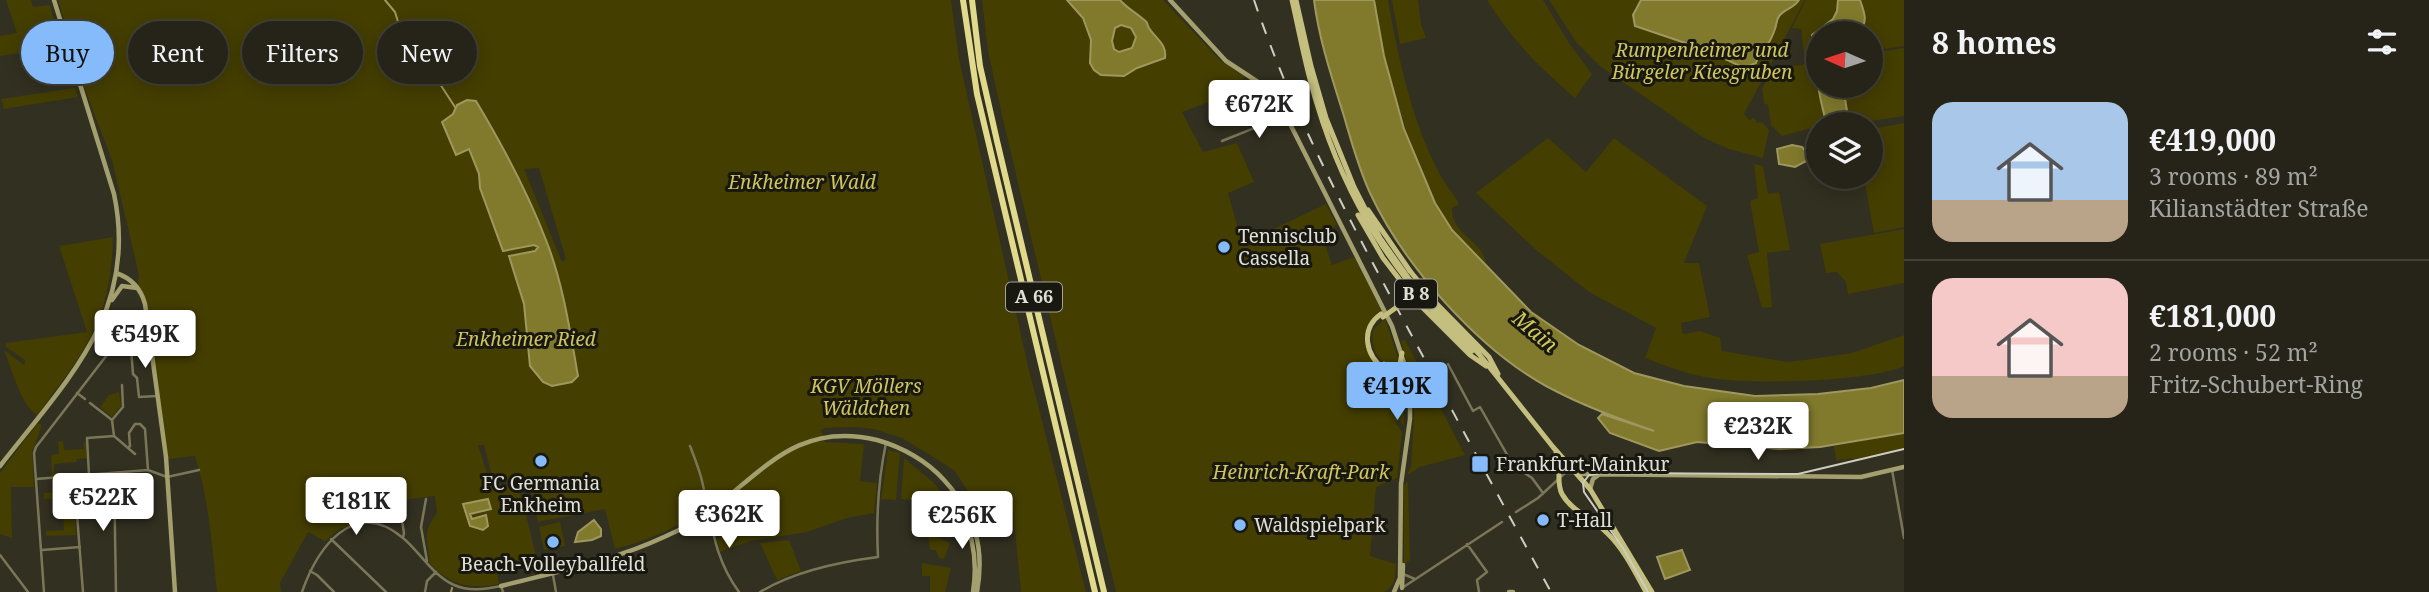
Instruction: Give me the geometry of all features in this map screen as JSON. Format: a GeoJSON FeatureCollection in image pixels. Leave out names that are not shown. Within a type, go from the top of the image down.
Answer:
{"type":"FeatureCollection","features":[{"type":"Feature","properties":{"kind":"highway","name":"A 66"},"geometry":{"type":"LineString","coordinates":[[963,0],[977,94],[1095,592]]}},
{"type":"Feature","properties":{"kind":"highway","name":"A 66"},"geometry":{"type":"LineString","coordinates":[[972,0],[980,66],[994,130],[1104,592]]}},
{"type":"Feature","properties":{"kind":"main road","name":"B 8"},"geometry":{"type":"LineString","coordinates":[[1294,0],[1303,55],[1322,120],[1346,183],[1368,225],[1400,273],[1434,314],[1490,368]]}},
{"type":"Feature","properties":{"kind":"main road","name":"B 8"},"geometry":{"type":"LineString","coordinates":[[1294,0],[1321,104],[1354,187],[1380,237],[1408,277],[1501,380],[1590,489],[1652,592]]}},
{"type":"Feature","properties":{"kind":"main road"},"geometry":{"type":"LineString","coordinates":[[1346,183],[1356,211],[1406,288],[1405,300]]}},
{"type":"Feature","properties":{"kind":"main road"},"geometry":{"type":"LineString","coordinates":[[1354,187],[1418,281],[1418,291]]}},
{"type":"Feature","properties":{"kind":"main road"},"geometry":{"type":"LineString","coordinates":[[1409,384],[1378,363],[1367,344],[1367,335],[1371,324],[1418,291],[1426,292],[1475,343],[1494,364],[1501,380]]}},
{"type":"Feature","properties":{"kind":"main road"},"geometry":{"type":"LineString","coordinates":[[1418,303],[1418,295],[1426,292]]}},
{"type":"Feature","properties":{"kind":"main road"},"geometry":{"type":"LineString","coordinates":[[1405,300],[1418,303],[1474,358],[1490,368]]}},
{"type":"Feature","properties":{"kind":"main road"},"geometry":{"type":"LineString","coordinates":[[1394,372],[1402,353]]}},
{"type":"Feature","properties":{"kind":"main road"},"geometry":{"type":"LineString","coordinates":[[1394,372],[1407,372]]}},
{"type":"Feature","properties":{"kind":"main road","name":"B 8"},"geometry":{"type":"LineString","coordinates":[[1553,447],[1560,460],[1561,493]]}},
{"type":"Feature","properties":{"kind":"main road"},"geometry":{"type":"LineString","coordinates":[[1561,493],[1571,507],[1594,520],[1614,540],[1646,592]]}},
{"type":"Feature","properties":{"kind":"main road"},"geometry":{"type":"LineString","coordinates":[[1594,520],[1604,522],[1607,518],[1605,514]]}},
{"type":"Feature","properties":{"kind":"street"},"geometry":{"type":"LineString","coordinates":[[54,0],[114,194],[118,220],[116,273],[107,310]]}},
{"type":"Feature","properties":{"kind":"street"},"geometry":{"type":"LineString","coordinates":[[1170,0],[1226,61],[1264,86],[1287,115],[1390,321],[1402,353],[1409,384],[1410,425],[1401,493],[1403,590]]}},
{"type":"Feature","properties":{"kind":"street"},"geometry":{"type":"LineString","coordinates":[[1235,101],[1264,86]]}},
{"type":"Feature","properties":{"kind":"street"},"geometry":{"type":"LineString","coordinates":[[1222,141],[1287,115]]}},
{"type":"Feature","properties":{"kind":"street"},"geometry":{"type":"LineString","coordinates":[[116,273],[127,278],[144,300],[167,477],[175,592]]}},
{"type":"Feature","properties":{"kind":"street"},"geometry":{"type":"LineString","coordinates":[[0,466],[80,362],[98,333],[119,288],[126,285],[137,288]]}},
{"type":"Feature","properties":{"kind":"street"},"geometry":{"type":"LineString","coordinates":[[44,592],[36,447],[110,351],[131,348],[151,350]]}},
{"type":"Feature","properties":{"kind":"street"},"geometry":{"type":"LineString","coordinates":[[131,348],[139,397],[157,396]]}},
{"type":"Feature","properties":{"kind":"street"},"geometry":{"type":"LineString","coordinates":[[132,355],[151,350]]}},
{"type":"Feature","properties":{"kind":"street"},"geometry":{"type":"LineString","coordinates":[[1448,364],[1473,411],[1480,407],[1513,465],[1532,478],[1544,493]]}},
{"type":"Feature","properties":{"kind":"street"},"geometry":{"type":"LineString","coordinates":[[112,420],[123,407],[122,385]]}},
{"type":"Feature","properties":{"kind":"street"},"geometry":{"type":"LineString","coordinates":[[77,393],[85,399]]}},
{"type":"Feature","properties":{"kind":"street"},"geometry":{"type":"LineString","coordinates":[[90,403],[112,420],[114,436],[135,454]]}},
{"type":"Feature","properties":{"kind":"street"},"geometry":{"type":"LineString","coordinates":[[128,448],[129,433],[135,424],[140,424],[145,429],[148,470]]}},
{"type":"Feature","properties":{"kind":"street"},"geometry":{"type":"LineString","coordinates":[[89,475],[87,438],[114,436]]}},
{"type":"Feature","properties":{"kind":"street"},"geometry":{"type":"LineString","coordinates":[[302,592],[319,554],[331,539],[348,527],[367,524],[388,528],[403,538],[436,572],[451,584],[464,589],[481,590],[553,573],[655,541],[708,513],[767,463],[800,445],[845,437],[886,443],[924,462],[952,489],[975,542],[975,592]]}},
{"type":"Feature","properties":{"kind":"street"},"geometry":{"type":"LineString","coordinates":[[760,592],[810,571],[878,557],[876,515],[886,443]]}},
{"type":"Feature","properties":{"kind":"street"},"geometry":{"type":"LineString","coordinates":[[690,446],[701,477],[718,555],[739,592]]}},
{"type":"Feature","properties":{"kind":"street"},"geometry":{"type":"LineString","coordinates":[[1516,512],[1568,472],[1861,477],[1904,467]]}},
{"type":"Feature","properties":{"kind":"street"},"geometry":{"type":"LineString","coordinates":[[36,479],[148,470],[167,477],[200,470]]}},
{"type":"Feature","properties":{"kind":"street"},"geometry":{"type":"LineString","coordinates":[[1892,470],[1904,538]]}},
{"type":"Feature","properties":{"kind":"street"},"geometry":{"type":"LineString","coordinates":[[114,473],[116,592]]}},
{"type":"Feature","properties":{"kind":"street"},"geometry":{"type":"LineString","coordinates":[[1590,489],[1594,477],[1605,474]]}},
{"type":"Feature","properties":{"kind":"street"},"geometry":{"type":"LineString","coordinates":[[74,476],[83,592]]}},
{"type":"Feature","properties":{"kind":"street"},"geometry":{"type":"LineString","coordinates":[[1549,488],[1561,493]]}},
{"type":"Feature","properties":{"kind":"street"},"geometry":{"type":"LineString","coordinates":[[426,499],[421,527],[427,563]]}},
{"type":"Feature","properties":{"kind":"street"},"geometry":{"type":"LineString","coordinates":[[401,514],[403,538]]}},
{"type":"Feature","properties":{"kind":"street"},"geometry":{"type":"LineString","coordinates":[[1395,592],[1403,590],[1415,579],[1502,522]]}},
{"type":"Feature","properties":{"kind":"street"},"geometry":{"type":"LineString","coordinates":[[331,539],[386,592]]}},
{"type":"Feature","properties":{"kind":"street"},"geometry":{"type":"LineString","coordinates":[[1467,544],[1487,572],[1477,580],[1479,592]]}},
{"type":"Feature","properties":{"kind":"street"},"geometry":{"type":"LineString","coordinates":[[42,550],[80,547]]}},
{"type":"Feature","properties":{"kind":"street"},"geometry":{"type":"LineString","coordinates":[[0,555],[28,592]]}},
{"type":"Feature","properties":{"kind":"street"},"geometry":{"type":"LineString","coordinates":[[310,571],[334,592]]}},
{"type":"Feature","properties":{"kind":"street"},"geometry":{"type":"LineString","coordinates":[[425,592],[427,581],[436,572]]}},
{"type":"Feature","properties":{"kind":"street"},"geometry":{"type":"LineString","coordinates":[[553,573],[556,592]]}},
{"type":"Feature","properties":{"kind":"street"},"geometry":{"type":"LineString","coordinates":[[1401,576],[1415,579]]}},
{"type":"Feature","properties":{"kind":"street"},"geometry":{"type":"LineString","coordinates":[[1395,592],[1401,576]]}},
{"type":"Feature","properties":{"kind":"street"},"geometry":{"type":"LineString","coordinates":[[501,586],[503,592]]}},
{"type":"Feature","properties":{"kind":"green space"},"geometry":{"type":"Polygon","coordinates":[[[6,0],[31,0],[33,7],[50,5],[54,21],[21,21],[21,53],[0,56],[0,36],[17,33],[6,0]]]}},
{"type":"Feature","properties":{"kind":"green space"},"geometry":{"type":"Polygon","coordinates":[[[58,0],[951,0],[959,59],[1028,366],[1086,592],[1021,592],[1013,510],[981,511],[954,470],[902,438],[874,429],[853,427],[821,430],[825,442],[864,444],[860,481],[877,483],[874,513],[847,518],[807,532],[751,541],[720,552],[717,539],[728,535],[726,528],[715,531],[711,515],[729,502],[727,495],[673,527],[615,549],[605,509],[538,522],[530,483],[492,477],[484,445],[478,445],[490,482],[519,488],[536,555],[496,565],[499,584],[463,585],[432,566],[427,536],[429,526],[437,513],[435,496],[369,504],[368,522],[339,529],[325,541],[308,532],[280,583],[281,592],[217,592],[204,489],[195,456],[168,459],[145,304],[137,288],[139,275],[112,160],[83,84],[114,84],[114,21],[64,21],[58,0]],[[539,168],[524,169],[562,262],[566,259],[539,168]]]}},
{"type":"Feature","properties":{"kind":"green space","name":"Heinrich-Kraft-Park"},"geometry":{"type":"Polygon","coordinates":[[[982,0],[1067,0],[1087,27],[1093,68],[1124,76],[1165,58],[1165,53],[1163,45],[1147,22],[1120,0],[1163,0],[1222,62],[1245,77],[1214,100],[1182,112],[1203,152],[1237,143],[1254,182],[1228,193],[1238,228],[1253,241],[1326,204],[1337,225],[1317,235],[1323,239],[1332,265],[1354,257],[1381,310],[1371,320],[1364,340],[1367,350],[1380,368],[1401,382],[1404,394],[1404,426],[1399,420],[1395,422],[1402,432],[1397,478],[1376,487],[1370,556],[1396,564],[1394,581],[1387,590],[1116,592],[1004,124],[988,51],[982,0]]]}},
{"type":"Feature","properties":{"kind":"green space"},"geometry":{"type":"Polygon","coordinates":[[[1374,0],[1388,0],[1401,65],[1420,129],[1437,169],[1458,202],[1458,205],[1452,208],[1455,222],[1479,248],[1486,265],[1452,230],[1435,203],[1412,150],[1384,56],[1374,0]]]}},
{"type":"Feature","properties":{"kind":"green space"},"geometry":{"type":"Polygon","coordinates":[[[1392,0],[1418,0],[1426,38],[1400,44],[1392,0]]]}},
{"type":"Feature","properties":{"kind":"green space"},"geometry":{"type":"Polygon","coordinates":[[[1487,0],[1543,0],[1592,74],[1575,98],[1527,52],[1487,0]]]}},
{"type":"Feature","properties":{"kind":"green space","name":"Rumpenheimer und Bürgeler Kiesgruben"},"geometry":{"type":"Polygon","coordinates":[[[1549,0],[1805,0],[1744,114],[1749,120],[1754,118],[1757,123],[1762,122],[1769,130],[1763,158],[1729,149],[1704,138],[1601,67],[1576,42],[1549,0]]]}},
{"type":"Feature","properties":{"kind":"green space"},"geometry":{"type":"Polygon","coordinates":[[[1806,0],[1904,0],[1904,46],[1883,49],[1883,21],[1806,21],[1806,98],[1883,98],[1883,51],[1904,48],[1904,116],[1883,119],[1883,112],[1806,112],[1806,130],[1782,136],[1771,125],[1762,89],[1771,70],[1805,64],[1801,29],[1792,28],[1806,0]]]}},
{"type":"Feature","properties":{"kind":"green space"},"geometry":{"type":"Polygon","coordinates":[[[1124,26],[1133,30],[1137,39],[1133,48],[1124,52],[1115,48],[1111,39],[1115,30],[1124,26]]]}},
{"type":"Feature","properties":{"kind":"green space"},"geometry":{"type":"Polygon","coordinates":[[[75,88],[78,97],[4,109],[1,99],[75,88]]]}},
{"type":"Feature","properties":{"kind":"green space"},"geometry":{"type":"Polygon","coordinates":[[[1904,123],[1904,227],[1874,233],[1866,189],[1883,189],[1883,127],[1904,123]]]}},
{"type":"Feature","properties":{"kind":"green space"},"geometry":{"type":"Polygon","coordinates":[[[1548,138],[1586,172],[1614,138],[1707,206],[1684,263],[1699,263],[1710,317],[1681,323],[1683,334],[1700,331],[1720,338],[1722,351],[1787,362],[1852,353],[1904,335],[1904,366],[1840,378],[1758,381],[1698,376],[1645,358],[1656,328],[1589,292],[1535,249],[1476,193],[1548,138]]]}},
{"type":"Feature","properties":{"kind":"green space"},"geometry":{"type":"Polygon","coordinates":[[[1754,164],[1763,166],[1768,194],[1779,192],[1790,250],[1767,253],[1772,307],[1762,308],[1747,255],[1759,252],[1750,201],[1758,198],[1754,164]]]}},
{"type":"Feature","properties":{"kind":"green space"},"geometry":{"type":"Polygon","coordinates":[[[1904,229],[1904,283],[1848,294],[1846,282],[1837,272],[1826,273],[1820,244],[1904,229]]]}},
{"type":"Feature","properties":{"kind":"green space"},"geometry":{"type":"Polygon","coordinates":[[[113,237],[111,266],[101,313],[82,353],[37,415],[21,395],[4,350],[24,365],[25,360],[6,347],[6,343],[87,332],[59,246],[113,237]]]}},
{"type":"Feature","properties":{"kind":"green space"},"geometry":{"type":"Polygon","coordinates":[[[1385,318],[1398,358],[1395,367],[1384,362],[1374,349],[1373,330],[1385,318]]]}},
{"type":"Feature","properties":{"kind":"green space"},"geometry":{"type":"Polygon","coordinates":[[[1405,340],[1465,455],[1420,467],[1409,474],[1415,397],[1401,341],[1405,340]]]}},
{"type":"Feature","properties":{"kind":"green space"},"geometry":{"type":"Polygon","coordinates":[[[119,392],[121,406],[112,417],[100,407],[109,395],[119,392]]]}},
{"type":"Feature","properties":{"kind":"green space"},"geometry":{"type":"Polygon","coordinates":[[[37,424],[41,424],[41,428],[32,452],[34,487],[11,487],[12,538],[0,534],[0,473],[37,424]]]}},
{"type":"Feature","properties":{"kind":"green space"},"geometry":{"type":"Polygon","coordinates":[[[1904,433],[1904,448],[1855,461],[1853,458],[1836,461],[1834,446],[1904,433]]]}},
{"type":"Feature","properties":{"kind":"green space"},"geometry":{"type":"Polygon","coordinates":[[[63,441],[64,450],[84,449],[86,442],[87,458],[54,464],[54,473],[67,475],[52,476],[51,455],[59,454],[58,442],[63,441]]]}},
{"type":"Feature","properties":{"kind":"green space"},"geometry":{"type":"Polygon","coordinates":[[[888,450],[900,453],[896,500],[881,499],[888,450]]]}},
{"type":"Feature","properties":{"kind":"green space"},"geometry":{"type":"Polygon","coordinates":[[[904,458],[935,484],[947,499],[946,503],[901,499],[904,458]]]}},
{"type":"Feature","properties":{"kind":"green space"},"geometry":{"type":"Polygon","coordinates":[[[1408,482],[1410,560],[1404,565],[1404,485],[1408,482]]]}},
{"type":"Feature","properties":{"kind":"green space"},"geometry":{"type":"Polygon","coordinates":[[[73,491],[76,535],[46,536],[46,531],[64,530],[62,498],[44,499],[44,493],[73,491]]]}},
{"type":"Feature","properties":{"kind":"green space"},"geometry":{"type":"Polygon","coordinates":[[[560,522],[565,546],[544,550],[539,527],[560,522]]]}},
{"type":"Feature","properties":{"kind":"green space"},"geometry":{"type":"Polygon","coordinates":[[[928,533],[950,543],[944,559],[939,558],[936,550],[930,550],[928,533]]]}},
{"type":"Feature","properties":{"kind":"green space"},"geometry":{"type":"Polygon","coordinates":[[[789,540],[801,571],[777,580],[760,543],[789,540]]]}},
{"type":"Feature","properties":{"kind":"green space"},"geometry":{"type":"Polygon","coordinates":[[[922,563],[951,568],[945,592],[930,592],[930,576],[922,576],[922,563]]]}},
{"type":"Feature","properties":{"kind":"water"},"geometry":{"type":"Polygon","coordinates":[[[1067,0],[1120,0],[1147,22],[1163,45],[1165,58],[1124,76],[1101,75],[1090,63],[1091,40],[1083,18],[1067,0]],[[1121,25],[1115,28],[1112,41],[1114,49],[1119,52],[1132,48],[1136,37],[1131,28],[1121,25]]]}},
{"type":"Feature","properties":{"kind":"water","name":"Main"},"geometry":{"type":"Polygon","coordinates":[[[1314,0],[1374,0],[1384,56],[1404,129],[1435,203],[1452,230],[1531,312],[1579,345],[1634,373],[1684,386],[1755,396],[1818,394],[1871,388],[1904,380],[1904,433],[1820,447],[1779,449],[1697,442],[1659,451],[1610,433],[1598,418],[1602,414],[1654,431],[1572,399],[1520,370],[1494,350],[1444,302],[1384,220],[1370,193],[1355,153],[1326,57],[1314,0]]]}},
{"type":"Feature","properties":{"kind":"water"},"geometry":{"type":"Polygon","coordinates":[[[1641,0],[1799,0],[1779,16],[1771,40],[1760,52],[1756,63],[1744,68],[1706,50],[1635,26],[1633,15],[1641,0]]]}},
{"type":"Feature","properties":{"kind":"water"},"geometry":{"type":"Polygon","coordinates":[[[1838,0],[1860,0],[1865,21],[1830,21],[1837,11],[1838,0]]]}},
{"type":"Feature","properties":{"kind":"water"},"geometry":{"type":"Polygon","coordinates":[[[1820,98],[1845,98],[1846,112],[1824,112],[1820,98]]]}},
{"type":"Feature","properties":{"kind":"water"},"geometry":{"type":"Polygon","coordinates":[[[467,100],[476,101],[496,135],[523,186],[552,256],[578,376],[572,382],[552,386],[543,382],[530,366],[524,304],[509,256],[535,251],[538,247],[534,245],[503,251],[469,149],[456,155],[442,122],[453,114],[457,105],[467,100]]]}},
{"type":"Feature","properties":{"kind":"water"},"geometry":{"type":"Polygon","coordinates":[[[1792,145],[1802,147],[1806,151],[1806,161],[1795,167],[1779,164],[1777,149],[1792,145]]]}},
{"type":"Feature","properties":{"kind":"water"},"geometry":{"type":"Polygon","coordinates":[[[488,499],[491,509],[470,514],[472,519],[486,515],[488,526],[483,530],[470,526],[463,504],[488,499]]]}},
{"type":"Feature","properties":{"kind":"water"},"geometry":{"type":"Polygon","coordinates":[[[594,520],[601,529],[601,536],[575,542],[578,532],[594,520]]]}},
{"type":"Feature","properties":{"kind":"water"},"geometry":{"type":"Polygon","coordinates":[[[1682,550],[1690,570],[1665,579],[1657,557],[1682,550]]]}},
{"type":"Feature","properties":{"kind":"waterway"},"geometry":{"type":"LineString","coordinates":[[385,0],[395,12],[404,41],[418,53],[428,56],[434,64],[440,84],[455,107]]}},
{"type":"Feature","properties":{"kind":"waterway"},"geometry":{"type":"LineString","coordinates":[[451,592],[452,588]]}},
{"type":"Feature","properties":{"kind":"tram line"},"geometry":{"type":"LineString","coordinates":[[1648,592],[1623,548],[1584,492],[1583,483],[1589,475],[1798,474],[1904,449]]}},
{"type":"Feature","properties":{"kind":"railway"},"geometry":{"type":"LineString","coordinates":[[1254,0],[1287,87],[1347,213],[1551,592]]}},
{"type":"Feature","properties":{"kind":"place","name":"Tennisclub Cassella"},"geometry":{"type":"Point","coordinates":[1224,247]}},
{"type":"Feature","properties":{"kind":"place","name":"FC Germania Enkheim"},"geometry":{"type":"Point","coordinates":[541,461]}},
{"type":"Feature","properties":{"kind":"place","name":"Frankfurt-Mainkur"},"geometry":{"type":"Point","coordinates":[1480,464]}},
{"type":"Feature","properties":{"kind":"place","name":"T-Hall"},"geometry":{"type":"Point","coordinates":[1543,520]}},
{"type":"Feature","properties":{"kind":"place","name":"Waldspielpark"},"geometry":{"type":"Point","coordinates":[1240,525]}},
{"type":"Feature","properties":{"kind":"place","name":"Beach-Volleyballfeld"},"geometry":{"type":"Point","coordinates":[553,542]}},
{"type":"Feature","properties":{"kind":"park label","name":"Enkheimer Wald"},"geometry":{"type":"Point","coordinates":[802,182]}},
{"type":"Feature","properties":{"kind":"park label","name":"Enkheimer Ried"},"geometry":{"type":"Point","coordinates":[526,339]}},
{"type":"Feature","properties":{"kind":"park label","name":"KGV Möllers Wäldchen"},"geometry":{"type":"Point","coordinates":[866,397]}}]}
